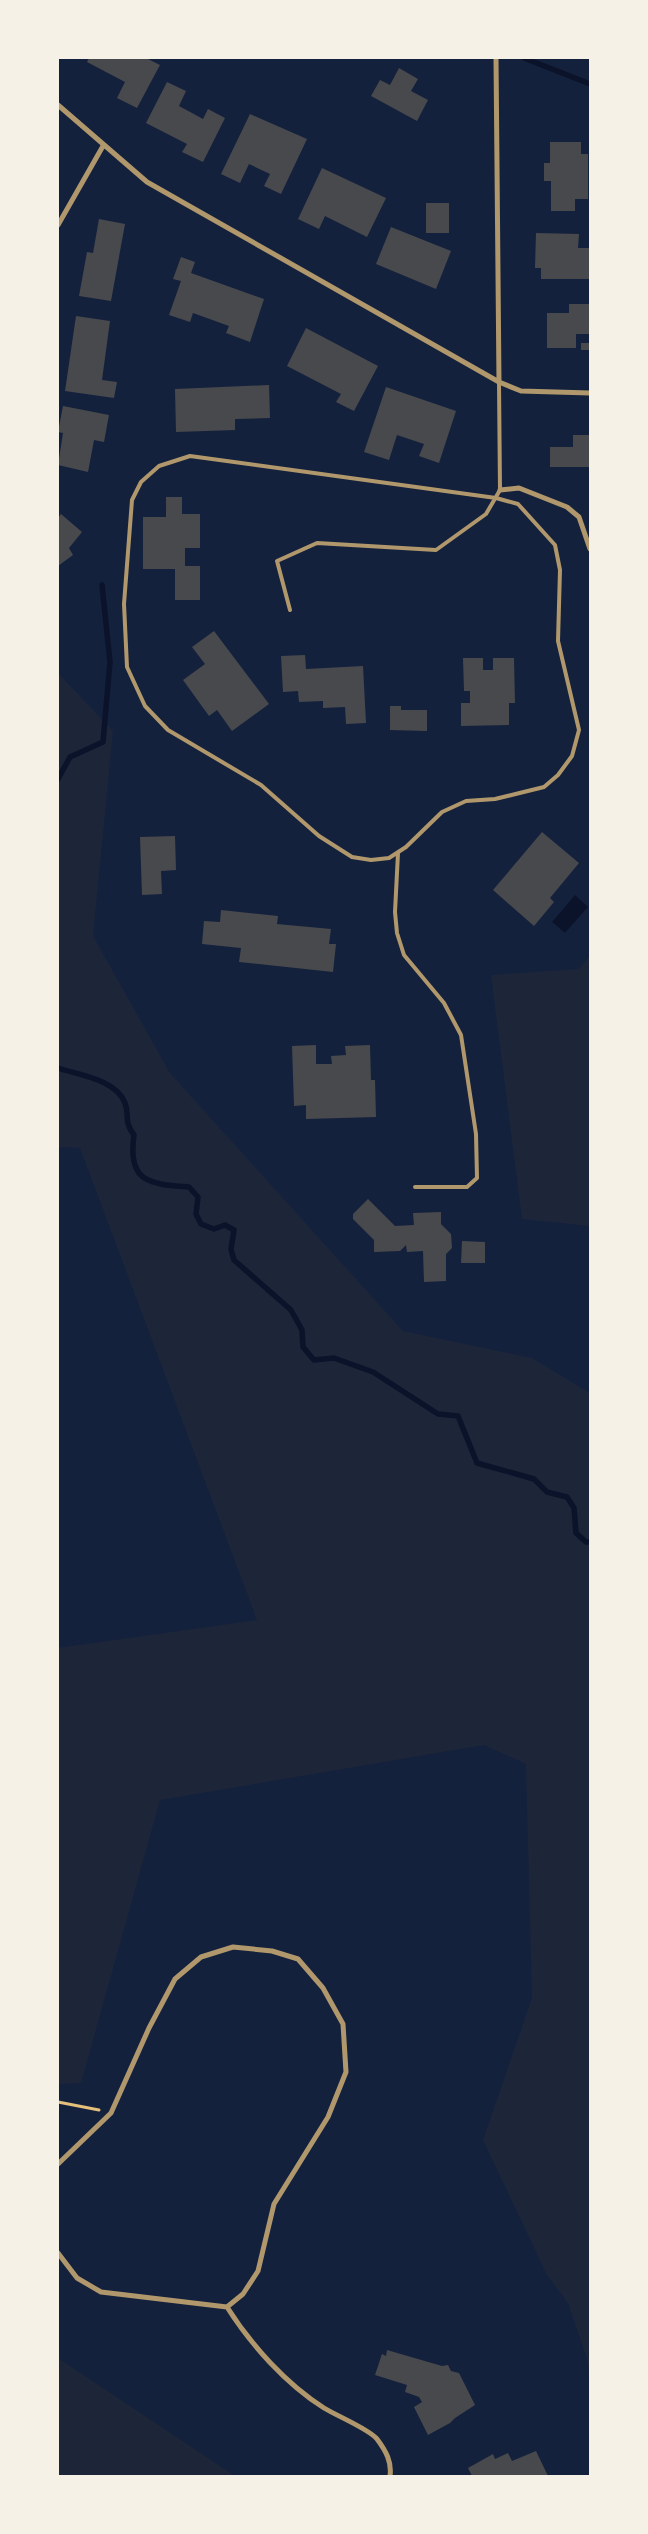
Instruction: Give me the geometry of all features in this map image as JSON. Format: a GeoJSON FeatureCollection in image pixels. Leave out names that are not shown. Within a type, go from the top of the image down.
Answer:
{"type":"FeatureCollection","features":[{"type":"Feature","properties":{"kind":"street"},"geometry":{"type":"LineString","coordinates":[[496,58],[499,382]]}},
{"type":"Feature","properties":{"kind":"street"},"geometry":{"type":"LineString","coordinates":[[58,105],[103,146],[147,182],[499,382],[521,391],[590,393]]}},
{"type":"Feature","properties":{"kind":"street"},"geometry":{"type":"LineString","coordinates":[[58,225],[103,146]]}},
{"type":"Feature","properties":{"kind":"street"},"geometry":{"type":"LineString","coordinates":[[500,490],[519,488],[567,507],[579,517],[590,549]]}},
{"type":"Feature","properties":{"kind":"street"},"geometry":{"type":"LineString","coordinates":[[58,2164],[111,2113],[148,2028],[175,1979],[201,1957],[233,1947],[272,1951],[298,1959],[324,1988],[343,2024],[346,2072],[328,2118],[274,2204],[258,2271],[243,2294],[227,2306],[101,2292],[77,2278],[58,2253]]}},
{"type":"Feature","properties":{"kind":"street"},"geometry":{"type":"LineString","coordinates":[[227,2306],[235,2320],[277,2370],[299,2390],[323,2407],[376,2437],[392,2463],[390,2476]]}},
{"type":"Feature","properties":{"kind":"lane"},"geometry":{"type":"LineString","coordinates":[[290,610],[277,561],[317,543],[436,550],[486,514],[500,490],[499,382]]}},
{"type":"Feature","properties":{"kind":"lane"},"geometry":{"type":"LineString","coordinates":[[190,456],[496,498],[518,504],[555,545],[560,570],[558,641],[580,730],[572,756],[558,775],[544,787],[495,799],[466,801],[442,812],[398,853],[389,858],[371,860],[352,857],[319,836],[261,785],[168,730],[145,706],[127,667],[124,604],[132,500],[141,482],[158,466],[190,456]]}},
{"type":"Feature","properties":{"kind":"lane"},"geometry":{"type":"LineString","coordinates":[[398,853],[395,912],[397,933],[404,955],[444,1003],[461,1035],[476,1134],[477,1178],[468,1188],[416,1187]]}},
{"type":"Feature","properties":{"kind":"path"},"geometry":{"type":"LineString","coordinates":[[58,2102],[111,2113]]}},
{"type":"Feature","properties":{"kind":"shaded area"},"geometry":{"type":"Polygon","coordinates":[[[58,673],[113,731],[93,936],[170,1073],[403,1331],[532,1358],[590,1393],[590,2379],[587,2359],[568,2303],[547,2275],[483,2140],[532,1998],[526,1764],[484,1745],[160,1800],[81,2083],[58,2084],[58,1648],[257,1620],[80,1148],[58,1147],[58,673]]]}},
{"type":"Feature","properties":{"kind":"shaded area"},"geometry":{"type":"Polygon","coordinates":[[[575,895],[588,907],[565,933],[552,922],[575,895]]]}},
{"type":"Feature","properties":{"kind":"shaded area"},"geometry":{"type":"Polygon","coordinates":[[[590,955],[590,1226],[522,1219],[491,975],[579,969],[590,955]]]}},
{"type":"Feature","properties":{"kind":"shaded area"},"geometry":{"type":"Polygon","coordinates":[[[58,2358],[235,2476],[58,2476],[58,2358]]]}},
{"type":"Feature","properties":{"kind":"building"},"geometry":{"type":"Polygon","coordinates":[[[89,58],[146,58],[160,65],[137,108],[117,98],[125,82],[87,62],[89,58]]]}},
{"type":"Feature","properties":{"kind":"building"},"geometry":{"type":"Polygon","coordinates":[[[399,68],[418,79],[411,91],[428,100],[417,121],[371,96],[380,80],[390,85],[399,68]]]}},
{"type":"Feature","properties":{"kind":"building"},"geometry":{"type":"Polygon","coordinates":[[[167,82],[186,91],[179,106],[203,119],[208,109],[225,118],[203,162],[182,152],[187,144],[146,123],[167,82]]]}},
{"type":"Feature","properties":{"kind":"building"},"geometry":{"type":"Polygon","coordinates":[[[250,114],[307,139],[281,194],[264,186],[270,174],[249,164],[240,183],[221,174],[250,114]]]}},
{"type":"Feature","properties":{"kind":"building"},"geometry":{"type":"Polygon","coordinates":[[[550,142],[581,142],[581,154],[588,154],[588,199],[575,199],[575,211],[551,211],[551,181],[544,181],[544,163],[550,163],[550,142]]]}},
{"type":"Feature","properties":{"kind":"building"},"geometry":{"type":"Polygon","coordinates":[[[322,168],[386,198],[367,237],[325,216],[319,229],[298,219],[322,168]]]}},
{"type":"Feature","properties":{"kind":"building"},"geometry":{"type":"Polygon","coordinates":[[[426,203],[449,203],[449,233],[426,233],[426,203]]]}},
{"type":"Feature","properties":{"kind":"building"},"geometry":{"type":"Polygon","coordinates":[[[99,219],[125,224],[111,301],[79,296],[87,252],[93,253],[99,219]]]}},
{"type":"Feature","properties":{"kind":"building"},"geometry":{"type":"Polygon","coordinates":[[[391,227],[451,251],[436,289],[376,264],[391,227]]]}},
{"type":"Feature","properties":{"kind":"building"},"geometry":{"type":"Polygon","coordinates":[[[536,233],[579,234],[578,248],[590,248],[590,279],[541,279],[541,268],[535,268],[536,233]]]}},
{"type":"Feature","properties":{"kind":"building"},"geometry":{"type":"Polygon","coordinates":[[[181,257],[195,262],[191,273],[264,299],[250,342],[226,333],[229,326],[193,313],[190,322],[169,315],[181,281],[173,279],[181,257]]]}},
{"type":"Feature","properties":{"kind":"building"},"geometry":{"type":"Polygon","coordinates":[[[569,304],[590,304],[590,334],[576,334],[576,348],[547,348],[547,313],[569,313],[569,304]]]}},
{"type":"Feature","properties":{"kind":"building"},"geometry":{"type":"Polygon","coordinates":[[[76,316],[110,321],[102,380],[117,382],[114,398],[65,391],[76,316]]]}},
{"type":"Feature","properties":{"kind":"building"},"geometry":{"type":"Polygon","coordinates":[[[306,328],[378,366],[354,411],[336,402],[341,394],[287,366],[306,328]]]}},
{"type":"Feature","properties":{"kind":"building"},"geometry":{"type":"Polygon","coordinates":[[[581,343],[590,343],[590,350],[581,350],[581,343]]]}},
{"type":"Feature","properties":{"kind":"building"},"geometry":{"type":"Polygon","coordinates":[[[269,385],[270,418],[235,419],[235,430],[176,432],[175,389],[269,385]]]}},
{"type":"Feature","properties":{"kind":"building"},"geometry":{"type":"Polygon","coordinates":[[[386,387],[456,411],[439,463],[419,456],[424,444],[397,435],[389,460],[364,452],[386,387]]]}},
{"type":"Feature","properties":{"kind":"building"},"geometry":{"type":"Polygon","coordinates":[[[63,406],[109,415],[104,442],[94,440],[88,472],[58,465],[63,433],[58,432],[63,406]]]}},
{"type":"Feature","properties":{"kind":"building"},"geometry":{"type":"Polygon","coordinates":[[[573,435],[590,435],[590,467],[550,467],[550,447],[573,447],[573,435]]]}},
{"type":"Feature","properties":{"kind":"building"},"geometry":{"type":"Polygon","coordinates":[[[166,497],[182,497],[182,514],[200,514],[200,548],[185,548],[185,566],[200,566],[200,600],[175,600],[175,569],[143,569],[143,517],[166,517],[166,497]]]}},
{"type":"Feature","properties":{"kind":"building"},"geometry":{"type":"Polygon","coordinates":[[[61,514],[82,532],[69,548],[73,555],[58,566],[58,518],[61,514]]]}},
{"type":"Feature","properties":{"kind":"building"},"geometry":{"type":"Polygon","coordinates":[[[214,631],[269,704],[232,731],[217,710],[209,716],[183,680],[205,664],[192,647],[214,631]]]}},
{"type":"Feature","properties":{"kind":"building"},"geometry":{"type":"Polygon","coordinates":[[[305,655],[306,669],[363,666],[366,723],[346,724],[345,707],[323,708],[323,701],[299,702],[298,691],[283,692],[281,656],[305,655]]]}},
{"type":"Feature","properties":{"kind":"building"},"geometry":{"type":"Polygon","coordinates":[[[463,658],[483,658],[483,670],[493,670],[493,658],[514,658],[515,703],[509,703],[509,725],[461,726],[461,703],[470,703],[470,691],[464,691],[463,658]]]}},
{"type":"Feature","properties":{"kind":"building"},"geometry":{"type":"Polygon","coordinates":[[[390,706],[401,706],[401,710],[427,710],[427,731],[390,730],[390,706]]]}},
{"type":"Feature","properties":{"kind":"building"},"geometry":{"type":"Polygon","coordinates":[[[542,832],[579,863],[550,898],[554,902],[534,926],[493,890],[542,832]]]}},
{"type":"Feature","properties":{"kind":"building"},"geometry":{"type":"Polygon","coordinates":[[[175,836],[176,870],[161,871],[162,894],[142,895],[140,837],[175,836]]]}},
{"type":"Feature","properties":{"kind":"building"},"geometry":{"type":"Polygon","coordinates":[[[221,910],[278,916],[277,924],[331,929],[329,944],[336,944],[333,972],[239,962],[241,948],[202,944],[204,921],[220,922],[221,910]]]}},
{"type":"Feature","properties":{"kind":"building"},"geometry":{"type":"Polygon","coordinates":[[[316,1045],[316,1064],[332,1064],[331,1056],[346,1055],[345,1046],[370,1045],[371,1080],[375,1080],[376,1117],[306,1119],[306,1105],[294,1106],[292,1046],[316,1045]]]}},
{"type":"Feature","properties":{"kind":"building"},"geometry":{"type":"Polygon","coordinates":[[[368,1199],[395,1226],[414,1225],[413,1213],[441,1212],[441,1224],[451,1234],[452,1248],[446,1254],[446,1281],[424,1282],[423,1251],[407,1252],[406,1245],[400,1251],[374,1252],[374,1240],[353,1219],[353,1214],[368,1199]]]}},
{"type":"Feature","properties":{"kind":"building"},"geometry":{"type":"Polygon","coordinates":[[[462,1241],[485,1242],[485,1263],[461,1263],[462,1241]]]}},
{"type":"Feature","properties":{"kind":"building"},"geometry":{"type":"Polygon","coordinates":[[[387,2350],[442,2366],[448,2365],[451,2371],[459,2373],[475,2405],[450,2423],[428,2435],[414,2407],[422,2402],[419,2397],[405,2392],[407,2385],[375,2375],[382,2354],[386,2356],[387,2350]]]}},
{"type":"Feature","properties":{"kind":"building"},"geometry":{"type":"Polygon","coordinates":[[[536,2451],[548,2476],[472,2476],[468,2468],[493,2454],[495,2459],[508,2453],[512,2461],[536,2451]]]}},
{"type":"Feature","properties":{"kind":"waterway"},"geometry":{"type":"LineString","coordinates":[[524,58],[590,84]]}},
{"type":"Feature","properties":{"kind":"waterway"},"geometry":{"type":"LineString","coordinates":[[58,779],[70,757],[103,742],[110,662],[102,585]]}},
{"type":"Feature","properties":{"kind":"waterway"},"geometry":{"type":"LineString","coordinates":[[58,1068],[96,1079],[114,1088],[125,1103],[129,1126],[134,1135],[134,1163],[138,1172],[144,1178],[153,1182],[189,1187],[198,1197],[196,1214],[201,1224],[214,1229],[225,1225],[234,1230],[231,1249],[234,1260],[291,1310],[302,1330],[303,1347],[314,1360],[334,1358],[373,1372],[438,1414],[458,1416],[477,1463],[534,1479],[547,1492],[567,1497],[574,1508],[576,1533],[586,1542],[590,1542]]}}]}
